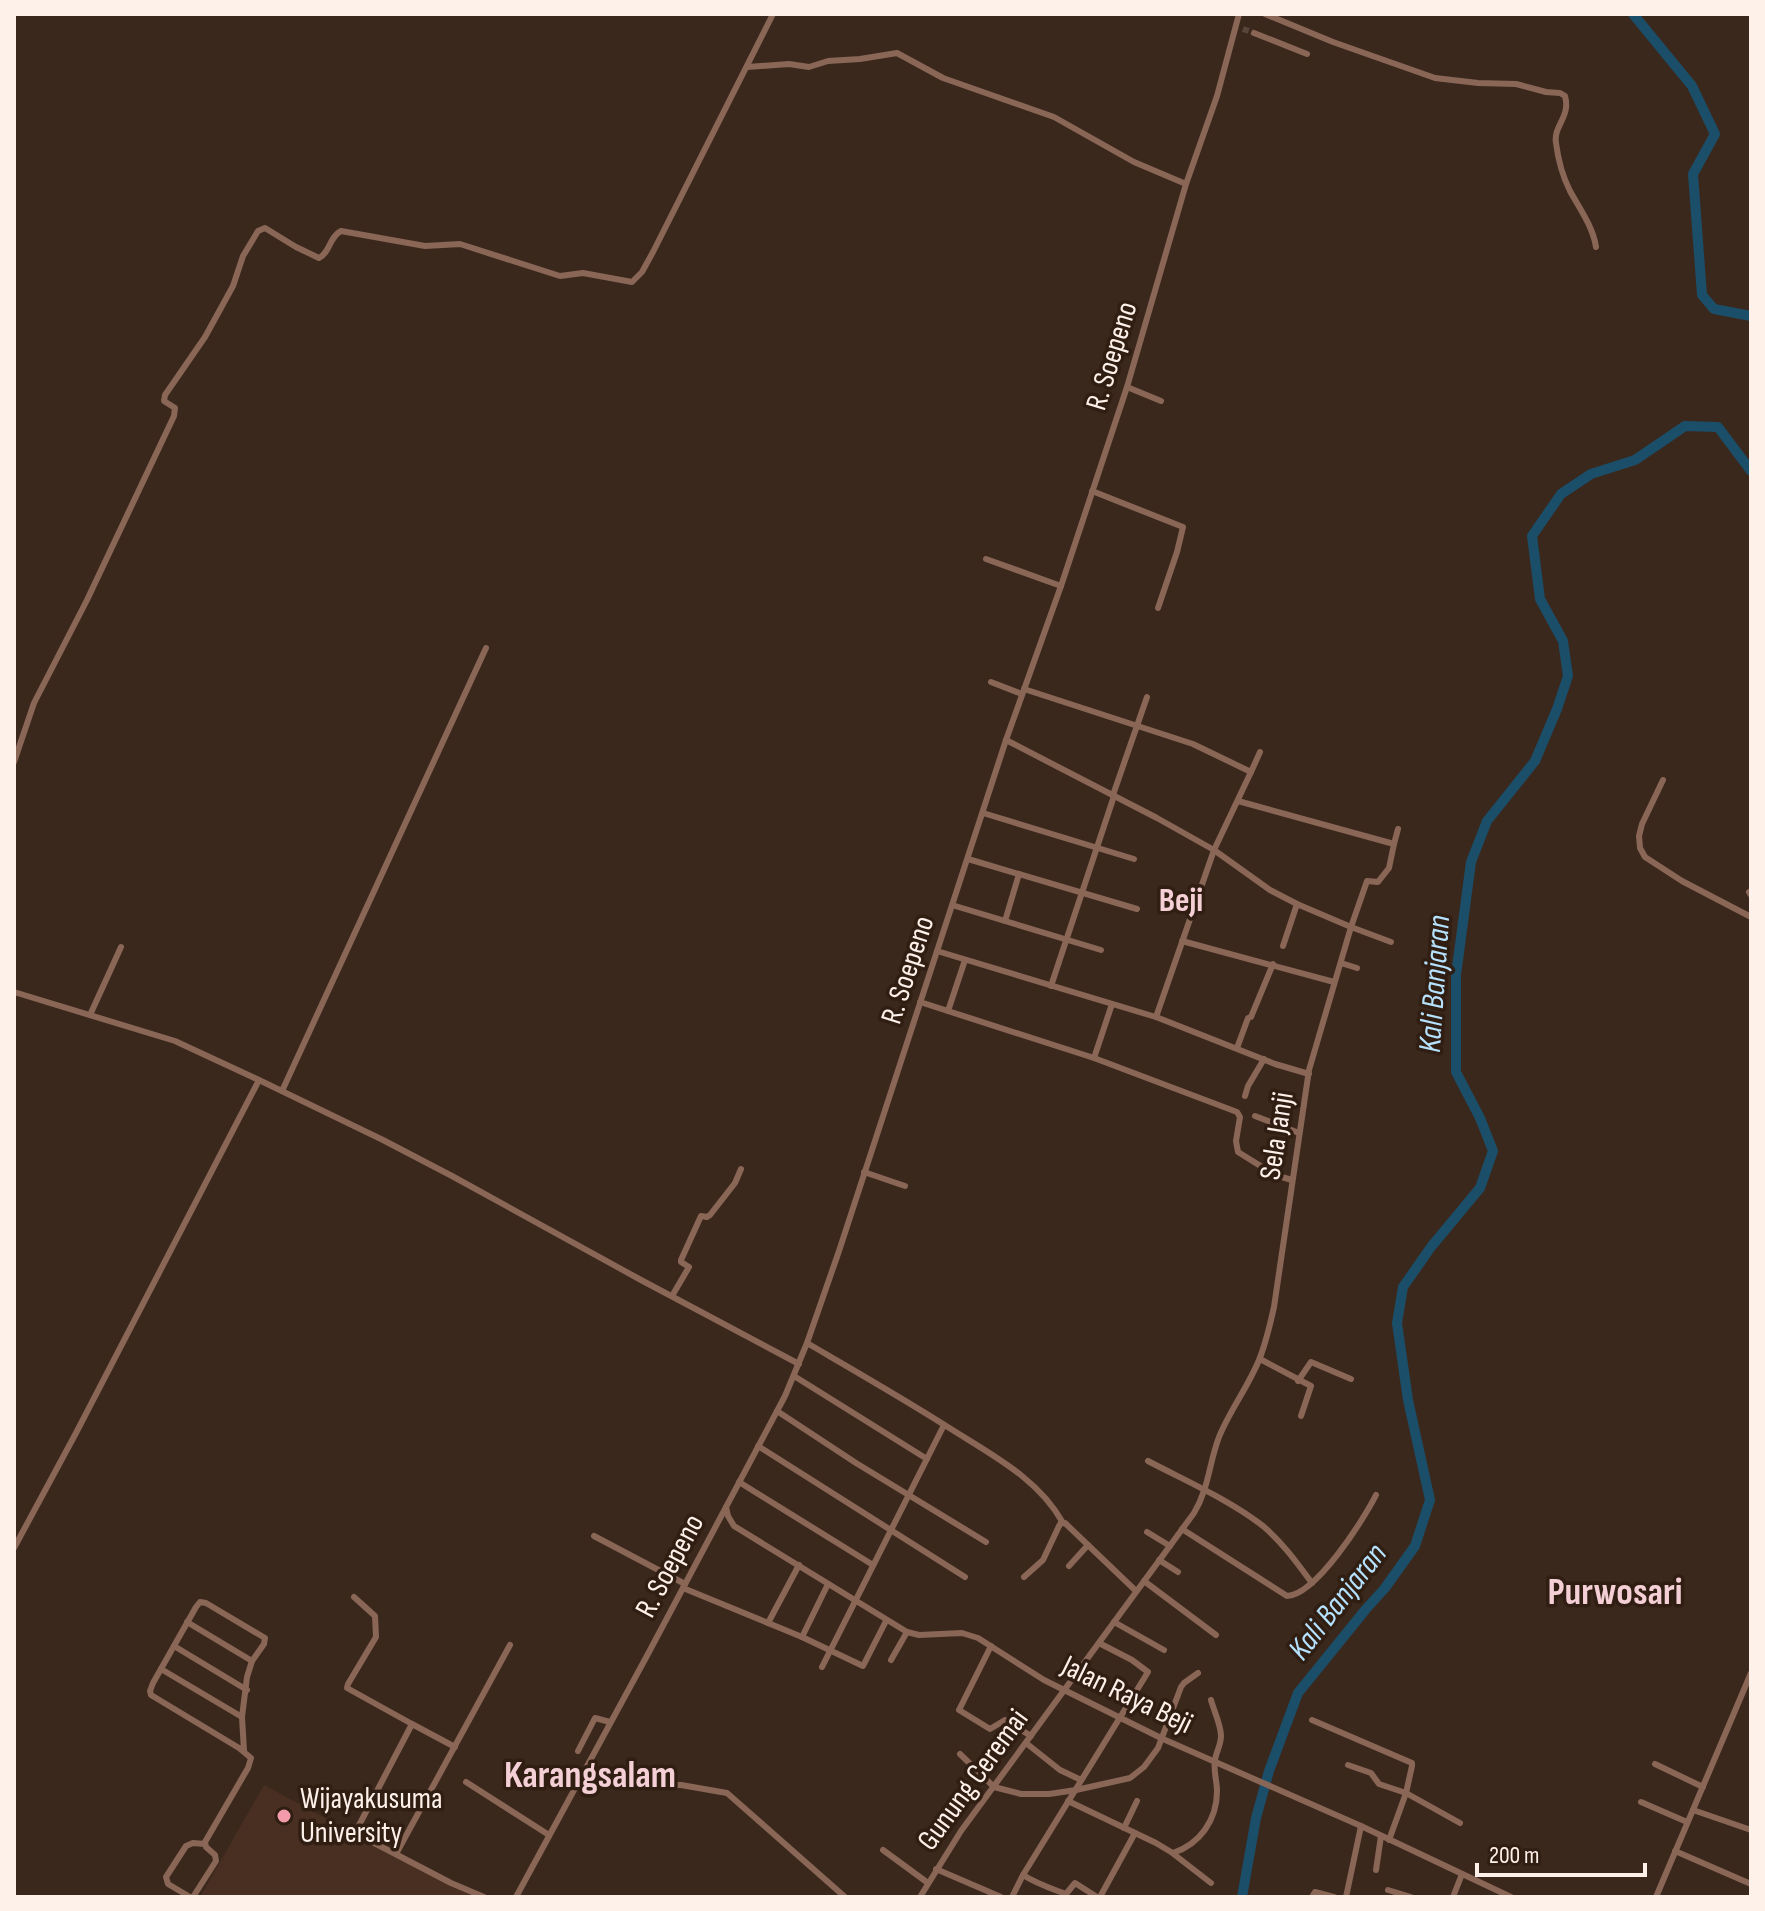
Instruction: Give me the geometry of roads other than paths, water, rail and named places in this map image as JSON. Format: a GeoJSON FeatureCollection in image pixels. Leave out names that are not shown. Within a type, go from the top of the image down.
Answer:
{"type":"FeatureCollection","features":[{"type":"Feature","properties":{"kind":"street"},"geometry":{"type":"LineString","coordinates":[[14,762],[34,703],[87,600],[174,416],[175,408],[164,401],[165,395],[205,337],[258,231],[265,228],[319,258],[324,256],[335,235],[341,231],[425,246],[460,244],[560,276],[583,273],[632,282],[642,272],[653,252],[773,14]]}},
{"type":"Feature","properties":{"kind":"street","name":"R. Soepeno"},"geometry":{"type":"LineString","coordinates":[[516,1897],[713,1532],[799,1364],[1127,387],[1186,184],[1239,27],[1239,14]]}},
{"type":"Feature","properties":{"kind":"street"},"geometry":{"type":"LineString","coordinates":[[1265,14],[1281,17],[1333,42],[1435,78],[1516,84],[1565,96],[1565,117],[1555,138],[1558,157],[1596,247]]}},
{"type":"Feature","properties":{"kind":"street"},"geometry":{"type":"LineString","coordinates":[[1254,33],[1307,54]]}},
{"type":"Feature","properties":{"kind":"street"},"geometry":{"type":"LineString","coordinates":[[747,67],[789,64],[809,67],[828,61],[897,53],[958,84],[1054,117],[1134,162],[1186,184]]}},
{"type":"Feature","properties":{"kind":"street"},"geometry":{"type":"LineString","coordinates":[[1127,387],[1161,401]]}},
{"type":"Feature","properties":{"kind":"street"},"geometry":{"type":"LineString","coordinates":[[1092,491],[1183,527],[1158,608]]}},
{"type":"Feature","properties":{"kind":"street"},"geometry":{"type":"LineString","coordinates":[[986,559],[1061,586]]}},
{"type":"Feature","properties":{"kind":"street"},"geometry":{"type":"LineString","coordinates":[[282,1091],[486,648]]}},
{"type":"Feature","properties":{"kind":"street"},"geometry":{"type":"LineString","coordinates":[[991,682],[1193,744],[1251,772]]}},
{"type":"Feature","properties":{"kind":"street"},"geometry":{"type":"LineString","coordinates":[[1051,986],[1147,697]]}},
{"type":"Feature","properties":{"kind":"street"},"geometry":{"type":"LineString","coordinates":[[1006,740],[1214,850],[1270,890],[1391,942]]}},
{"type":"Feature","properties":{"kind":"street"},"geometry":{"type":"LineString","coordinates":[[1156,1017],[1214,850],[1260,752]]}},
{"type":"Feature","properties":{"kind":"street"},"geometry":{"type":"LineString","coordinates":[[1663,780],[1639,836],[1645,857],[1682,881],[1751,916]]}},
{"type":"Feature","properties":{"kind":"street"},"geometry":{"type":"LineString","coordinates":[[1238,801],[1394,844],[1398,829]]}},
{"type":"Feature","properties":{"kind":"street"},"geometry":{"type":"LineString","coordinates":[[983,813],[1134,859]]}},
{"type":"Feature","properties":{"kind":"street","name":"Sela Janji"},"geometry":{"type":"LineString","coordinates":[[1065,1690],[1194,1513],[1205,1491],[1222,1430],[1260,1359],[1274,1307],[1309,1074],[1334,982],[1367,881],[1378,882],[1387,873],[1394,844]]}},
{"type":"Feature","properties":{"kind":"street"},"geometry":{"type":"LineString","coordinates":[[968,859],[1137,909]]}},
{"type":"Feature","properties":{"kind":"street"},"geometry":{"type":"LineString","coordinates":[[1005,921],[1019,874]]}},
{"type":"Feature","properties":{"kind":"street"},"geometry":{"type":"LineString","coordinates":[[1283,946],[1297,904]]}},
{"type":"Feature","properties":{"kind":"street"},"geometry":{"type":"LineString","coordinates":[[952,905],[1101,950]]}},
{"type":"Feature","properties":{"kind":"street"},"geometry":{"type":"LineString","coordinates":[[1182,941],[1334,982]]}},
{"type":"Feature","properties":{"kind":"street"},"geometry":{"type":"LineString","coordinates":[[90,1015],[121,947]]}},
{"type":"Feature","properties":{"kind":"street"},"geometry":{"type":"LineString","coordinates":[[937,951],[1156,1017],[1309,1074]]}},
{"type":"Feature","properties":{"kind":"street"},"geometry":{"type":"LineString","coordinates":[[948,1011],[965,960]]}},
{"type":"Feature","properties":{"kind":"street"},"geometry":{"type":"LineString","coordinates":[[1341,963],[1357,968]]}},
{"type":"Feature","properties":{"kind":"street"},"geometry":{"type":"LineString","coordinates":[[1237,1048],[1273,964]]}},
{"type":"Feature","properties":{"kind":"street"},"geometry":{"type":"LineString","coordinates":[[14,992],[175,1041],[259,1080],[452,1176],[799,1364]]}},
{"type":"Feature","properties":{"kind":"street"},"geometry":{"type":"LineString","coordinates":[[920,1002],[1094,1058],[1237,1112],[1240,1117],[1236,1141],[1238,1152],[1275,1175],[1292,1180]]}},
{"type":"Feature","properties":{"kind":"street"},"geometry":{"type":"LineString","coordinates":[[1094,1058],[1112,1004]]}},
{"type":"Feature","properties":{"kind":"street"},"geometry":{"type":"LineString","coordinates":[[1245,1096],[1264,1059]]}},
{"type":"Feature","properties":{"kind":"street"},"geometry":{"type":"LineString","coordinates":[[14,1548],[259,1080]]}},
{"type":"Feature","properties":{"kind":"street"},"geometry":{"type":"LineString","coordinates":[[1255,1116],[1299,1133]]}},
{"type":"Feature","properties":{"kind":"street"},"geometry":{"type":"LineString","coordinates":[[672,1296],[689,1267],[681,1260],[701,1216],[710,1215],[735,1183],[741,1169]]}},
{"type":"Feature","properties":{"kind":"street"},"geometry":{"type":"LineString","coordinates":[[864,1172],[905,1186]]}},
{"type":"Feature","properties":{"kind":"street"},"geometry":{"type":"LineString","coordinates":[[807,1343],[993,1453],[1032,1484],[1056,1510],[1063,1523],[1070,1526],[1136,1591]]}},
{"type":"Feature","properties":{"kind":"street"},"geometry":{"type":"LineString","coordinates":[[1260,1359],[1311,1386],[1301,1416]]}},
{"type":"Feature","properties":{"kind":"street"},"geometry":{"type":"LineString","coordinates":[[1298,1381],[1311,1362],[1351,1379]]}},
{"type":"Feature","properties":{"kind":"street"},"geometry":{"type":"LineString","coordinates":[[794,1376],[927,1459]]}},
{"type":"Feature","properties":{"kind":"street"},"geometry":{"type":"LineString","coordinates":[[777,1411],[986,1542]]}},
{"type":"Feature","properties":{"kind":"street"},"geometry":{"type":"LineString","coordinates":[[822,1667],[944,1425]]}},
{"type":"Feature","properties":{"kind":"street"},"geometry":{"type":"LineString","coordinates":[[758,1446],[965,1577]]}},
{"type":"Feature","properties":{"kind":"street"},"geometry":{"type":"LineString","coordinates":[[1148,1461],[1261,1525],[1287,1550],[1312,1583]]}},
{"type":"Feature","properties":{"kind":"street"},"geometry":{"type":"LineString","coordinates":[[739,1482],[873,1565]]}},
{"type":"Feature","properties":{"kind":"street"},"geometry":{"type":"LineString","coordinates":[[1182,1529],[1292,1597],[1312,1583],[1342,1549],[1376,1495]]}},
{"type":"Feature","properties":{"kind":"street"},"geometry":{"type":"LineString","coordinates":[[713,1532],[728,1527],[726,1507]]}},
{"type":"Feature","properties":{"kind":"street"},"geometry":{"type":"LineString","coordinates":[[1024,1577],[1043,1560],[1063,1523]]}},
{"type":"Feature","properties":{"kind":"street","name":"Jalan Raya Beji"},"geometry":{"type":"LineString","coordinates":[[728,1527],[799,1565],[907,1632],[919,1635],[962,1633],[978,1638],[1044,1680],[1163,1739],[1361,1826],[1511,1897]]}},
{"type":"Feature","properties":{"kind":"street"},"geometry":{"type":"LineString","coordinates":[[1147,1532],[1170,1546]]}},
{"type":"Feature","properties":{"kind":"street"},"geometry":{"type":"LineString","coordinates":[[594,1536],[684,1586],[864,1666],[886,1621]]}},
{"type":"Feature","properties":{"kind":"street"},"geometry":{"type":"LineString","coordinates":[[1069,1566],[1088,1545]]}},
{"type":"Feature","properties":{"kind":"street"},"geometry":{"type":"LineString","coordinates":[[1159,1560],[1178,1572]]}},
{"type":"Feature","properties":{"kind":"street"},"geometry":{"type":"LineString","coordinates":[[768,1623],[799,1565]]}},
{"type":"Feature","properties":{"kind":"street"},"geometry":{"type":"LineString","coordinates":[[1144,1581],[1216,1635]]}},
{"type":"Feature","properties":{"kind":"street"},"geometry":{"type":"LineString","coordinates":[[802,1637],[828,1584]]}},
{"type":"Feature","properties":{"kind":"street"},"geometry":{"type":"LineString","coordinates":[[354,1597],[375,1616],[376,1634],[347,1688],[455,1747]]}},
{"type":"Feature","properties":{"kind":"street"},"geometry":{"type":"LineString","coordinates":[[205,1844],[251,1762],[244,1751],[151,1695],[151,1687],[200,1602],[265,1638],[247,1677],[242,1717],[244,1751]]}},
{"type":"Feature","properties":{"kind":"street"},"geometry":{"type":"LineString","coordinates":[[187,1622],[252,1661]]}},
{"type":"Feature","properties":{"kind":"street"},"geometry":{"type":"LineString","coordinates":[[1114,1622],[1164,1650]]}},
{"type":"Feature","properties":{"kind":"street"},"geometry":{"type":"LineString","coordinates":[[891,1660],[907,1632]]}},
{"type":"Feature","properties":{"kind":"street"},"geometry":{"type":"LineString","coordinates":[[1012,1897],[1148,1670],[1099,1643]]}},
{"type":"Feature","properties":{"kind":"street"},"geometry":{"type":"LineString","coordinates":[[396,1854],[510,1645]]}},
{"type":"Feature","properties":{"kind":"street"},"geometry":{"type":"LineString","coordinates":[[174,1646],[247,1690]]}},
{"type":"Feature","properties":{"kind":"street"},"geometry":{"type":"LineString","coordinates":[[991,1646],[959,1710],[991,1729],[1005,1720],[1031,1736]]}},
{"type":"Feature","properties":{"kind":"street"},"geometry":{"type":"LineString","coordinates":[[161,1669],[242,1717]]}},
{"type":"Feature","properties":{"kind":"street"},"geometry":{"type":"LineString","coordinates":[[960,1754],[994,1787],[1021,1794],[1033,1795],[1122,1780],[1137,1774],[1144,1767],[1163,1739],[1181,1687],[1198,1673]]}},
{"type":"Feature","properties":{"kind":"street"},"geometry":{"type":"LineString","coordinates":[[1656,1897],[1751,1673]]}},
{"type":"Feature","properties":{"kind":"street","name":"Gunung Ceremai"},"geometry":{"type":"LineString","coordinates":[[920,1897],[961,1831],[1065,1690]]}},
{"type":"Feature","properties":{"kind":"street"},"geometry":{"type":"LineString","coordinates":[[1173,1853],[1200,1838],[1213,1812],[1216,1797],[1214,1761],[1221,1737],[1211,1700]]}},
{"type":"Feature","properties":{"kind":"street"},"geometry":{"type":"LineString","coordinates":[[578,1751],[595,1718],[610,1722]]}},
{"type":"Feature","properties":{"kind":"street"},"geometry":{"type":"LineString","coordinates":[[1312,1720],[1412,1763],[1406,1793],[1389,1840]]}},
{"type":"Feature","properties":{"kind":"street"},"geometry":{"type":"LineString","coordinates":[[412,1724],[357,1834],[484,1897]]}},
{"type":"Feature","properties":{"kind":"street"},"geometry":{"type":"LineString","coordinates":[[1026,1743],[1078,1786]]}},
{"type":"Feature","properties":{"kind":"street"},"geometry":{"type":"LineString","coordinates":[[1655,1764],[1703,1787]]}},
{"type":"Feature","properties":{"kind":"street"},"geometry":{"type":"LineString","coordinates":[[1348,1765],[1371,1773],[1379,1784],[1406,1793],[1460,1823]]}},
{"type":"Feature","properties":{"kind":"street"},"geometry":{"type":"LineString","coordinates":[[466,1782],[549,1835]]}},
{"type":"Feature","properties":{"kind":"street"},"geometry":{"type":"LineString","coordinates":[[663,1782],[672,1786],[727,1793],[845,1897]]}},
{"type":"Feature","properties":{"kind":"street"},"geometry":{"type":"LineString","coordinates":[[1068,1801],[1173,1853],[1211,1883]]}},
{"type":"Feature","properties":{"kind":"street"},"geometry":{"type":"LineString","coordinates":[[1124,1828],[1137,1801]]}},
{"type":"Feature","properties":{"kind":"street"},"geometry":{"type":"LineString","coordinates":[[1641,1802],[1687,1822]]}},
{"type":"Feature","properties":{"kind":"street"},"geometry":{"type":"LineString","coordinates":[[1693,1810],[1751,1830]]}},
{"type":"Feature","properties":{"kind":"street"},"geometry":{"type":"LineString","coordinates":[[1346,1897],[1361,1826]]}},
{"type":"Feature","properties":{"kind":"street"},"geometry":{"type":"LineString","coordinates":[[1023,1875],[1039,1885],[1066,1894],[1075,1883],[1099,1897],[1135,1833]]}},
{"type":"Feature","properties":{"kind":"street"},"geometry":{"type":"LineString","coordinates":[[1376,1870],[1381,1836]]}},
{"type":"Feature","properties":{"kind":"street"},"geometry":{"type":"LineString","coordinates":[[205,1844],[215,1855],[216,1861],[192,1897],[168,1884],[166,1877],[186,1846],[205,1844]]}},
{"type":"Feature","properties":{"kind":"street"},"geometry":{"type":"LineString","coordinates":[[883,1850],[928,1883]]}},
{"type":"Feature","properties":{"kind":"street"},"geometry":{"type":"LineString","coordinates":[[1675,1851],[1751,1884]]}},
{"type":"Feature","properties":{"kind":"street"},"geometry":{"type":"LineString","coordinates":[[936,1869],[1001,1897]]}},
{"type":"Feature","properties":{"kind":"street"},"geometry":{"type":"LineString","coordinates":[[1453,1897],[1462,1874]]}},
{"type":"Feature","properties":{"kind":"street"},"geometry":{"type":"LineString","coordinates":[[1388,1890],[1411,1897]]}},
{"type":"Feature","properties":{"kind":"street"},"geometry":{"type":"LineString","coordinates":[[1312,1897],[1315,1892],[1334,1897]]}},
{"type":"Feature","properties":{"kind":"waterway","name":"Kali Banjaran"},"geometry":{"type":"LineString","coordinates":[[1633,14],[1692,86],[1715,134],[1693,174],[1702,295],[1714,309],[1751,316]]}},
{"type":"Feature","properties":{"kind":"waterway","name":"Kali Banjaran"},"geometry":{"type":"LineString","coordinates":[[1242,1897],[1256,1818],[1269,1771],[1298,1693],[1385,1588],[1415,1546],[1430,1500],[1408,1400],[1397,1323],[1403,1287],[1431,1247],[1480,1188],[1493,1151],[1456,1072],[1456,975],[1471,862],[1487,821],[1535,761],[1568,676],[1563,641],[1540,599],[1532,536],[1561,494],[1591,474],[1635,460],[1685,426],[1718,427],[1751,471]]}},
{"type":"Feature","properties":{"kind":"tunnel"},"geometry":{"type":"LineString","coordinates":[[1243,29],[1254,33]]}},
{"type":"Feature","properties":{"kind":"place","name":"Wijayakusuma University"},"geometry":{"type":"Point","coordinates":[284,1816]}},
{"type":"Feature","properties":{"kind":"district","name":"Beji"},"geometry":{"type":"Point","coordinates":[1181,900]}},
{"type":"Feature","properties":{"kind":"district","name":"Purwosari"},"geometry":{"type":"Point","coordinates":[1615,1592]}},
{"type":"Feature","properties":{"kind":"district","name":"Karangsalam"},"geometry":{"type":"Point","coordinates":[590,1775]}}]}
